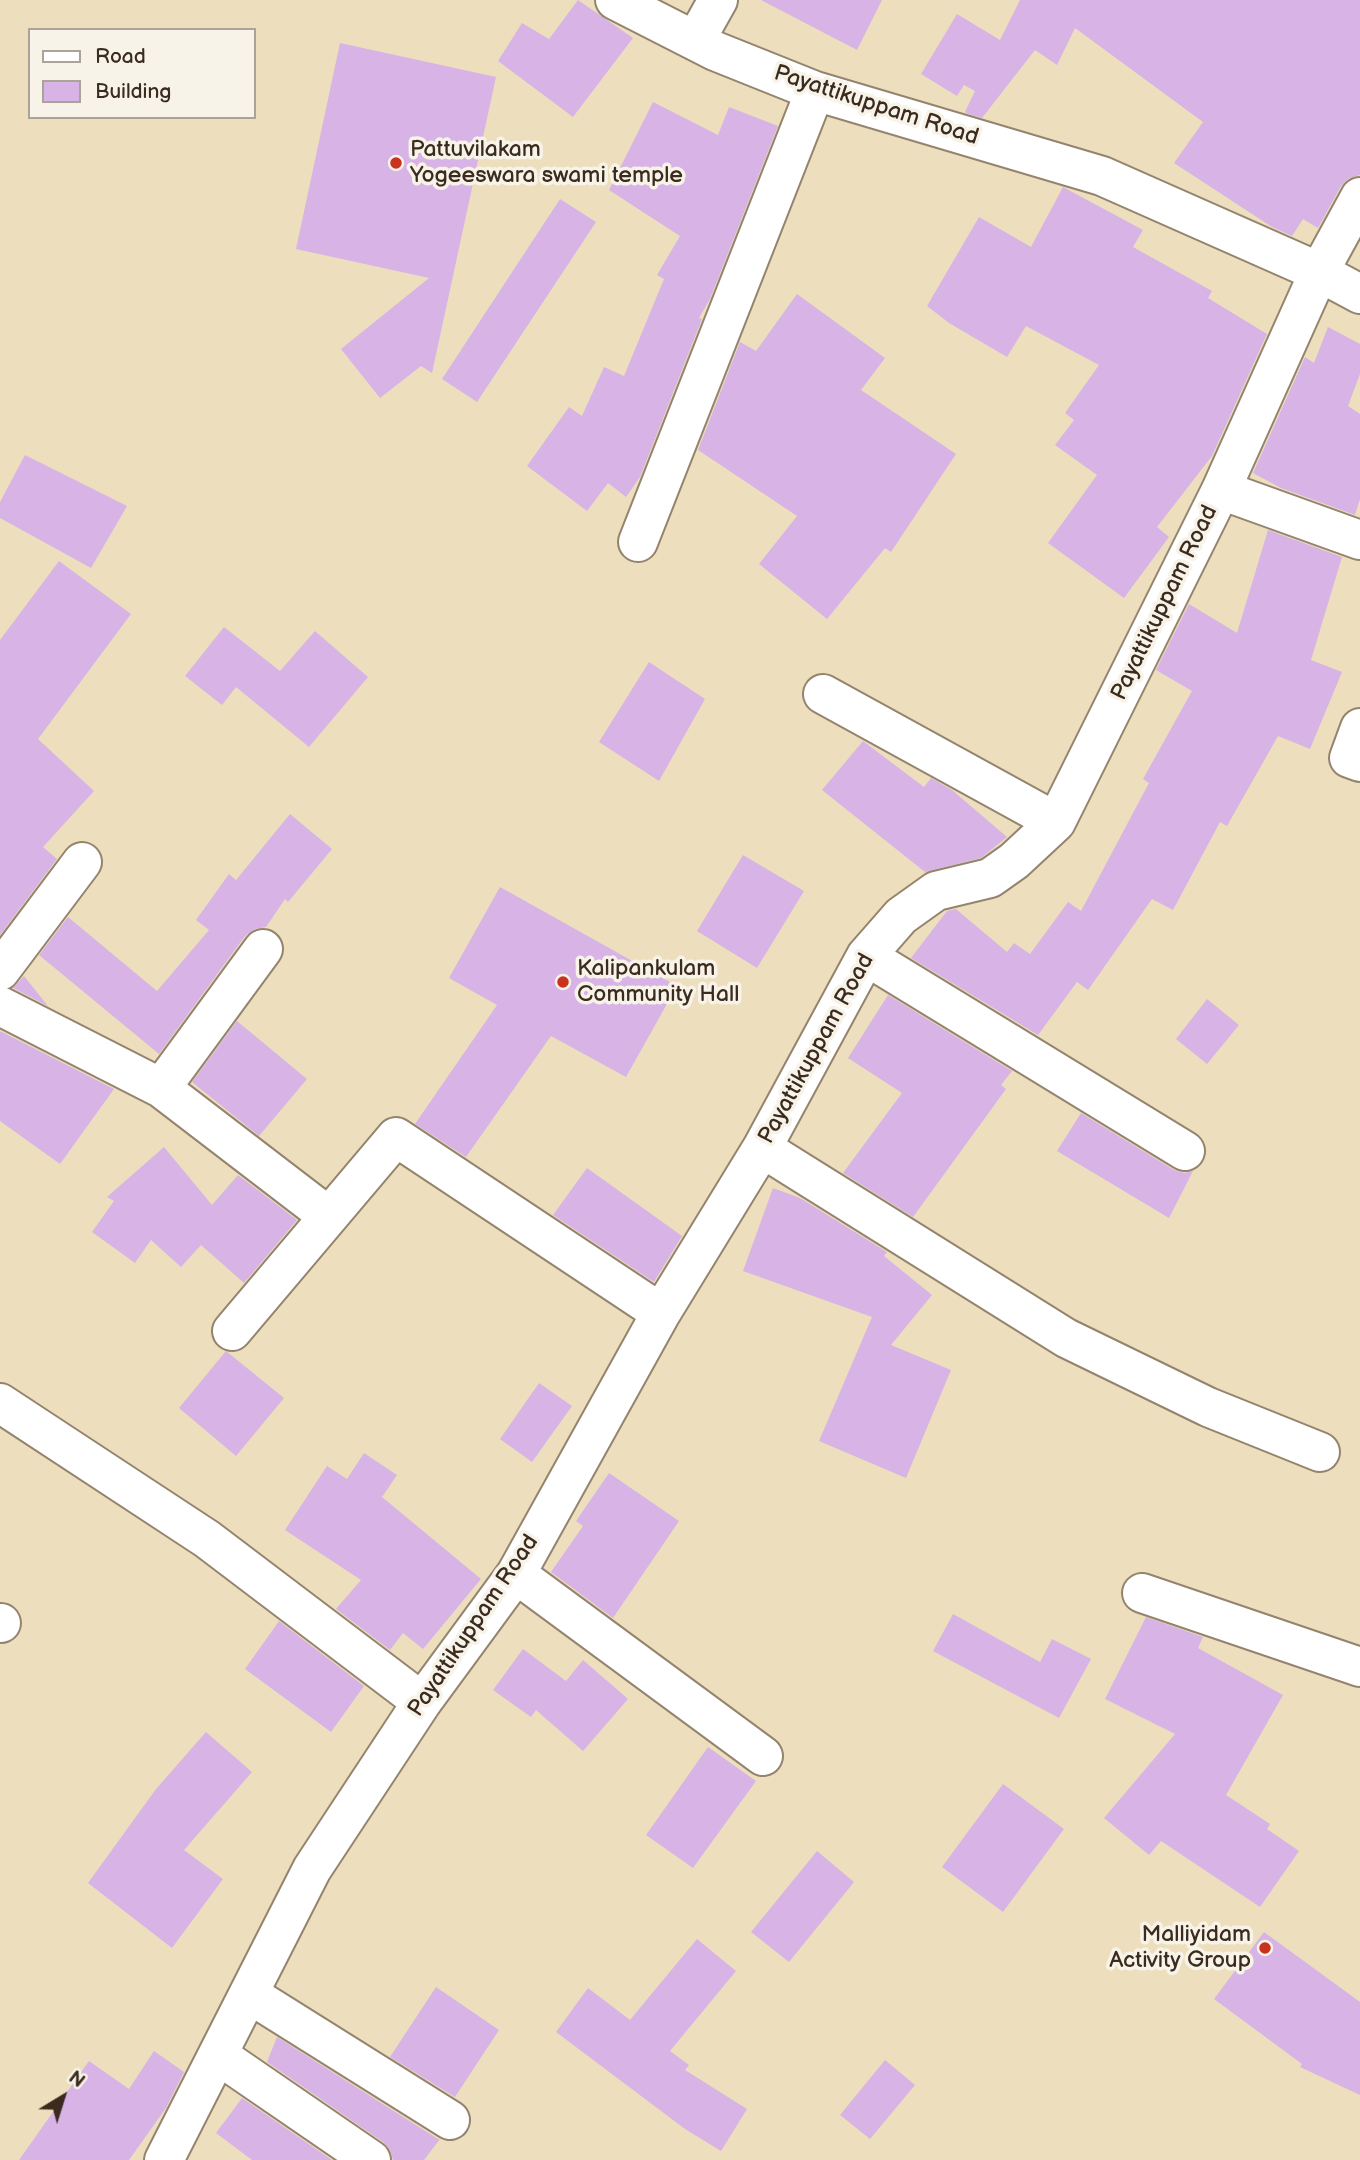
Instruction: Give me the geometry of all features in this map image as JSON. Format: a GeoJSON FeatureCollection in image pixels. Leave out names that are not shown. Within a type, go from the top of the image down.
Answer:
{"type":"FeatureCollection","features":[{"type":"Feature","properties":{"kind":"street","name":"Payattikuppam Road"},"geometry":{"type":"LineString","coordinates":[[164,2160],[312,1869],[422,1702],[516,1574],[661,1313],[762,1148],[866,956],[901,915],[936,891],[990,878],[1014,861],[1056,822],[1221,490],[1320,272],[1102,176],[815,90],[695,41],[615,0]]}},
{"type":"Feature","properties":{"kind":"street"},"geometry":{"type":"LineString","coordinates":[[695,41],[718,0]]}},
{"type":"Feature","properties":{"kind":"street"},"geometry":{"type":"LineString","coordinates":[[638,542],[815,90]]}},
{"type":"Feature","properties":{"kind":"street"},"geometry":{"type":"LineString","coordinates":[[1360,197],[1320,272],[1360,295]]}},
{"type":"Feature","properties":{"kind":"street"},"geometry":{"type":"LineString","coordinates":[[1221,490],[1360,540]]}},
{"type":"Feature","properties":{"kind":"street"},"geometry":{"type":"LineString","coordinates":[[823,694],[1056,822]]}},
{"type":"Feature","properties":{"kind":"street"},"geometry":{"type":"LineString","coordinates":[[1360,728],[1349,758],[1360,762]]}},
{"type":"Feature","properties":{"kind":"street"},"geometry":{"type":"LineString","coordinates":[[0,971],[82,862]]}},
{"type":"Feature","properties":{"kind":"street"},"geometry":{"type":"LineString","coordinates":[[161,1088],[263,949]]}},
{"type":"Feature","properties":{"kind":"street"},"geometry":{"type":"LineString","coordinates":[[866,956],[1185,1151]]}},
{"type":"Feature","properties":{"kind":"street"},"geometry":{"type":"LineString","coordinates":[[0,1006],[161,1088],[328,1216]]}},
{"type":"Feature","properties":{"kind":"street"},"geometry":{"type":"LineString","coordinates":[[232,1331],[396,1137],[661,1313]]}},
{"type":"Feature","properties":{"kind":"street"},"geometry":{"type":"LineString","coordinates":[[762,1148],[1066,1338],[1208,1407],[1320,1452]]}},
{"type":"Feature","properties":{"kind":"street"},"geometry":{"type":"LineString","coordinates":[[0,1403],[207,1539],[422,1702]]}},
{"type":"Feature","properties":{"kind":"street"},"geometry":{"type":"LineString","coordinates":[[516,1574],[763,1756]]}},
{"type":"Feature","properties":{"kind":"street"},"geometry":{"type":"LineString","coordinates":[[1142,1593],[1360,1667]]}},
{"type":"Feature","properties":{"kind":"street"},"geometry":{"type":"LineString","coordinates":[[249,1994],[450,2120]]}},
{"type":"Feature","properties":{"kind":"street"},"geometry":{"type":"LineString","coordinates":[[218,2055],[372,2160]]}},
{"type":"Feature","properties":{"kind":"building"},"geometry":{"type":"Polygon","coordinates":[[[578,0],[633,38],[573,117],[498,61],[522,23],[549,39],[578,0]]]}},
{"type":"Feature","properties":{"kind":"building"},"geometry":{"type":"Polygon","coordinates":[[[761,0],[882,0],[857,50],[761,0]]]}},
{"type":"Feature","properties":{"kind":"building"},"geometry":{"type":"Polygon","coordinates":[[[1020,0],[1360,0],[1360,175],[1349,178],[1341,186],[1318,228],[1303,219],[1292,236],[1272,227],[1174,163],[1203,122],[1075,28],[1057,65],[1035,50],[982,118],[968,114],[965,112],[975,91],[964,85],[957,96],[921,74],[957,14],[1000,40],[1020,0]]]}},
{"type":"Feature","properties":{"kind":"building","name":"Pattuvilakam Yogeeswara swami temple"},"geometry":{"type":"Polygon","coordinates":[[[340,43],[496,77],[432,373],[421,366],[380,398],[341,349],[429,278],[296,249],[340,43]]]}},
{"type":"Feature","properties":{"kind":"building"},"geometry":{"type":"Polygon","coordinates":[[[653,102],[718,135],[729,107],[778,126],[710,299],[699,318],[702,319],[640,477],[626,497],[608,483],[587,511],[527,466],[569,407],[582,416],[604,367],[624,376],[664,279],[657,275],[680,236],[609,190],[653,102]]]}},
{"type":"Feature","properties":{"kind":"building"},"geometry":{"type":"Polygon","coordinates":[[[1063,187],[1143,230],[1133,247],[1212,291],[1208,298],[1267,334],[1212,456],[1157,527],[1169,537],[1124,598],[1048,543],[1097,475],[1055,445],[1074,420],[1065,413],[1099,365],[1026,326],[1007,357],[949,323],[927,306],[979,217],[1031,247],[1063,187]]]}},
{"type":"Feature","properties":{"kind":"building"},"geometry":{"type":"Polygon","coordinates":[[[560,199],[596,222],[477,402],[442,379],[560,199]]]}},
{"type":"Feature","properties":{"kind":"building"},"geometry":{"type":"Polygon","coordinates":[[[797,294],[885,358],[861,390],[956,454],[891,552],[885,548],[827,619],[759,564],[797,516],[698,450],[740,342],[756,351],[797,294]]]}},
{"type":"Feature","properties":{"kind":"building"},"geometry":{"type":"Polygon","coordinates":[[[1328,327],[1360,344],[1360,374],[1348,406],[1360,414],[1360,499],[1355,515],[1281,488],[1253,473],[1305,357],[1314,363],[1328,327]]]}},
{"type":"Feature","properties":{"kind":"building"},"geometry":{"type":"Polygon","coordinates":[[[25,455],[127,506],[91,568],[0,518],[0,502],[25,455]]]}},
{"type":"Feature","properties":{"kind":"building"},"geometry":{"type":"Polygon","coordinates":[[[1268,530],[1342,557],[1311,660],[1342,672],[1310,749],[1278,736],[1227,826],[1220,822],[1173,910],[1152,899],[1088,990],[1077,982],[1038,1035],[911,958],[947,911],[956,909],[1007,952],[1014,943],[1030,954],[1068,902],[1081,911],[1149,783],[1143,779],[1192,691],[1156,670],[1189,604],[1237,633],[1268,530]]]}},
{"type":"Feature","properties":{"kind":"building"},"geometry":{"type":"Polygon","coordinates":[[[59,561],[131,614],[38,739],[94,791],[43,847],[57,859],[0,935],[0,640],[59,561]]]}},
{"type":"Feature","properties":{"kind":"building"},"geometry":{"type":"Polygon","coordinates":[[[224,627],[280,671],[315,631],[368,677],[309,747],[236,687],[222,705],[185,676],[224,627]]]}},
{"type":"Feature","properties":{"kind":"building"},"geometry":{"type":"Polygon","coordinates":[[[649,662],[705,699],[659,781],[599,742],[649,662]]]}},
{"type":"Feature","properties":{"kind":"building"},"geometry":{"type":"Polygon","coordinates":[[[863,741],[924,787],[931,778],[952,790],[1007,837],[981,858],[925,872],[822,790],[863,741]]]}},
{"type":"Feature","properties":{"kind":"building"},"geometry":{"type":"Polygon","coordinates":[[[290,814],[332,849],[288,902],[285,899],[266,927],[255,929],[245,936],[159,1054],[39,955],[68,917],[157,991],[209,930],[196,920],[229,874],[236,880],[290,814]]]}},
{"type":"Feature","properties":{"kind":"building"},"geometry":{"type":"Polygon","coordinates":[[[743,855],[804,891],[757,968],[697,931],[743,855]]]}},
{"type":"Feature","properties":{"kind":"building","name":"Kalipankulam Community Hall"},"geometry":{"type":"Polygon","coordinates":[[[500,887],[677,986],[626,1077],[551,1036],[466,1157],[415,1124],[497,1005],[449,978],[500,887]]]}},
{"type":"Feature","properties":{"kind":"building"},"geometry":{"type":"Polygon","coordinates":[[[24,976],[48,1006],[13,988],[24,976]]]}},
{"type":"Feature","properties":{"kind":"building"},"geometry":{"type":"Polygon","coordinates":[[[888,995],[1012,1071],[1001,1085],[1006,1089],[913,1217],[843,1173],[902,1093],[848,1058],[888,995]]]}},
{"type":"Feature","properties":{"kind":"building"},"geometry":{"type":"Polygon","coordinates":[[[1207,999],[1239,1025],[1207,1064],[1176,1039],[1207,999]]]}},
{"type":"Feature","properties":{"kind":"building"},"geometry":{"type":"Polygon","coordinates":[[[237,1021],[307,1079],[259,1136],[192,1082],[237,1021]]]}},
{"type":"Feature","properties":{"kind":"building"},"geometry":{"type":"Polygon","coordinates":[[[0,1031],[114,1089],[60,1164],[0,1121],[0,1031]]]}},
{"type":"Feature","properties":{"kind":"building"},"geometry":{"type":"Polygon","coordinates":[[[1081,1113],[1174,1170],[1184,1173],[1193,1171],[1169,1218],[1057,1151],[1081,1113]]]}},
{"type":"Feature","properties":{"kind":"building"},"geometry":{"type":"Polygon","coordinates":[[[164,1147],[212,1205],[238,1175],[297,1220],[244,1283],[201,1245],[181,1267],[151,1240],[135,1263],[92,1232],[114,1201],[107,1197],[164,1147]]]}},
{"type":"Feature","properties":{"kind":"building"},"geometry":{"type":"Polygon","coordinates":[[[587,1168],[682,1236],[654,1282],[553,1215],[587,1168]]]}},
{"type":"Feature","properties":{"kind":"building"},"geometry":{"type":"Polygon","coordinates":[[[773,1188],[800,1198],[887,1252],[884,1256],[932,1295],[891,1345],[951,1370],[906,1478],[819,1441],[872,1317],[743,1271],[773,1188]]]}},
{"type":"Feature","properties":{"kind":"building"},"geometry":{"type":"Polygon","coordinates":[[[226,1351],[284,1398],[236,1456],[179,1408],[226,1351]]]}},
{"type":"Feature","properties":{"kind":"building"},"geometry":{"type":"Polygon","coordinates":[[[539,1383],[572,1406],[532,1462],[500,1439],[539,1383]]]}},
{"type":"Feature","properties":{"kind":"building"},"geometry":{"type":"Polygon","coordinates":[[[364,1453],[397,1475],[382,1497],[481,1579],[423,1649],[403,1633],[390,1650],[336,1609],[361,1580],[285,1530],[327,1466],[347,1479],[364,1453]]]}},
{"type":"Feature","properties":{"kind":"building"},"geometry":{"type":"Polygon","coordinates":[[[609,1473],[679,1521],[613,1618],[551,1572],[583,1526],[576,1521],[609,1473]]]}},
{"type":"Feature","properties":{"kind":"building"},"geometry":{"type":"Polygon","coordinates":[[[953,1614],[1040,1662],[1052,1639],[1091,1659],[1059,1718],[933,1651],[953,1614]]]}},
{"type":"Feature","properties":{"kind":"building"},"geometry":{"type":"Polygon","coordinates":[[[1146,1617],[1203,1637],[1198,1648],[1283,1695],[1226,1795],[1270,1824],[1267,1829],[1299,1851],[1260,1907],[1161,1841],[1149,1855],[1104,1818],[1175,1734],[1105,1699],[1146,1617]]]}},
{"type":"Feature","properties":{"kind":"building"},"geometry":{"type":"Polygon","coordinates":[[[279,1621],[364,1686],[331,1732],[245,1669],[279,1621]]]}},
{"type":"Feature","properties":{"kind":"building"},"geometry":{"type":"Polygon","coordinates":[[[523,1649],[566,1681],[583,1660],[628,1699],[583,1751],[536,1710],[531,1717],[493,1690],[523,1649]]]}},
{"type":"Feature","properties":{"kind":"building"},"geometry":{"type":"Polygon","coordinates":[[[206,1732],[252,1772],[184,1850],[223,1879],[172,1948],[88,1883],[156,1789],[206,1732]]]}},
{"type":"Feature","properties":{"kind":"building"},"geometry":{"type":"Polygon","coordinates":[[[708,1747],[756,1781],[693,1868],[646,1835],[708,1747]]]}},
{"type":"Feature","properties":{"kind":"building"},"geometry":{"type":"Polygon","coordinates":[[[1003,1784],[1064,1829],[1003,1912],[942,1867],[1003,1784]]]}},
{"type":"Feature","properties":{"kind":"building"},"geometry":{"type":"Polygon","coordinates":[[[817,1851],[854,1882],[789,1962],[751,1932],[817,1851]]]}},
{"type":"Feature","properties":{"kind":"building"},"geometry":{"type":"Polygon","coordinates":[[[1264,1932],[1360,2002],[1360,2095],[1300,2067],[1302,2064],[1214,1999],[1264,1932]]]}},
{"type":"Feature","properties":{"kind":"building"},"geometry":{"type":"Polygon","coordinates":[[[697,1939],[736,1971],[670,2051],[689,2065],[685,2070],[747,2109],[721,2151],[685,2129],[556,2032],[588,1988],[630,2020],[697,1939]]]}},
{"type":"Feature","properties":{"kind":"building"},"geometry":{"type":"Polygon","coordinates":[[[436,1987],[499,2030],[455,2097],[390,2057],[436,1987]]]}},
{"type":"Feature","properties":{"kind":"building"},"geometry":{"type":"Polygon","coordinates":[[[277,2037],[440,2139],[424,2160],[393,2160],[390,2150],[383,2142],[267,2062],[277,2037]]]}},
{"type":"Feature","properties":{"kind":"building"},"geometry":{"type":"Polygon","coordinates":[[[154,2051],[184,2072],[166,2108],[129,2160],[19,2160],[89,2061],[129,2089],[154,2051]]]}},
{"type":"Feature","properties":{"kind":"building"},"geometry":{"type":"Polygon","coordinates":[[[885,2060],[915,2085],[870,2139],[840,2115],[885,2060]]]}},
{"type":"Feature","properties":{"kind":"building"},"geometry":{"type":"Polygon","coordinates":[[[242,2098],[332,2160],[252,2160],[216,2133],[242,2098]]]}},
{"type":"Feature","properties":{"kind":"place","name":"Pattuvilakam Yogeeswara swami temple"},"geometry":{"type":"Point","coordinates":[396,163]}},
{"type":"Feature","properties":{"kind":"place","name":"Kalipankulam Community Hall"},"geometry":{"type":"Point","coordinates":[563,982]}},
{"type":"Feature","properties":{"kind":"place","name":"Malliyidam Activity Group"},"geometry":{"type":"Point","coordinates":[1265,1948]}}]}
